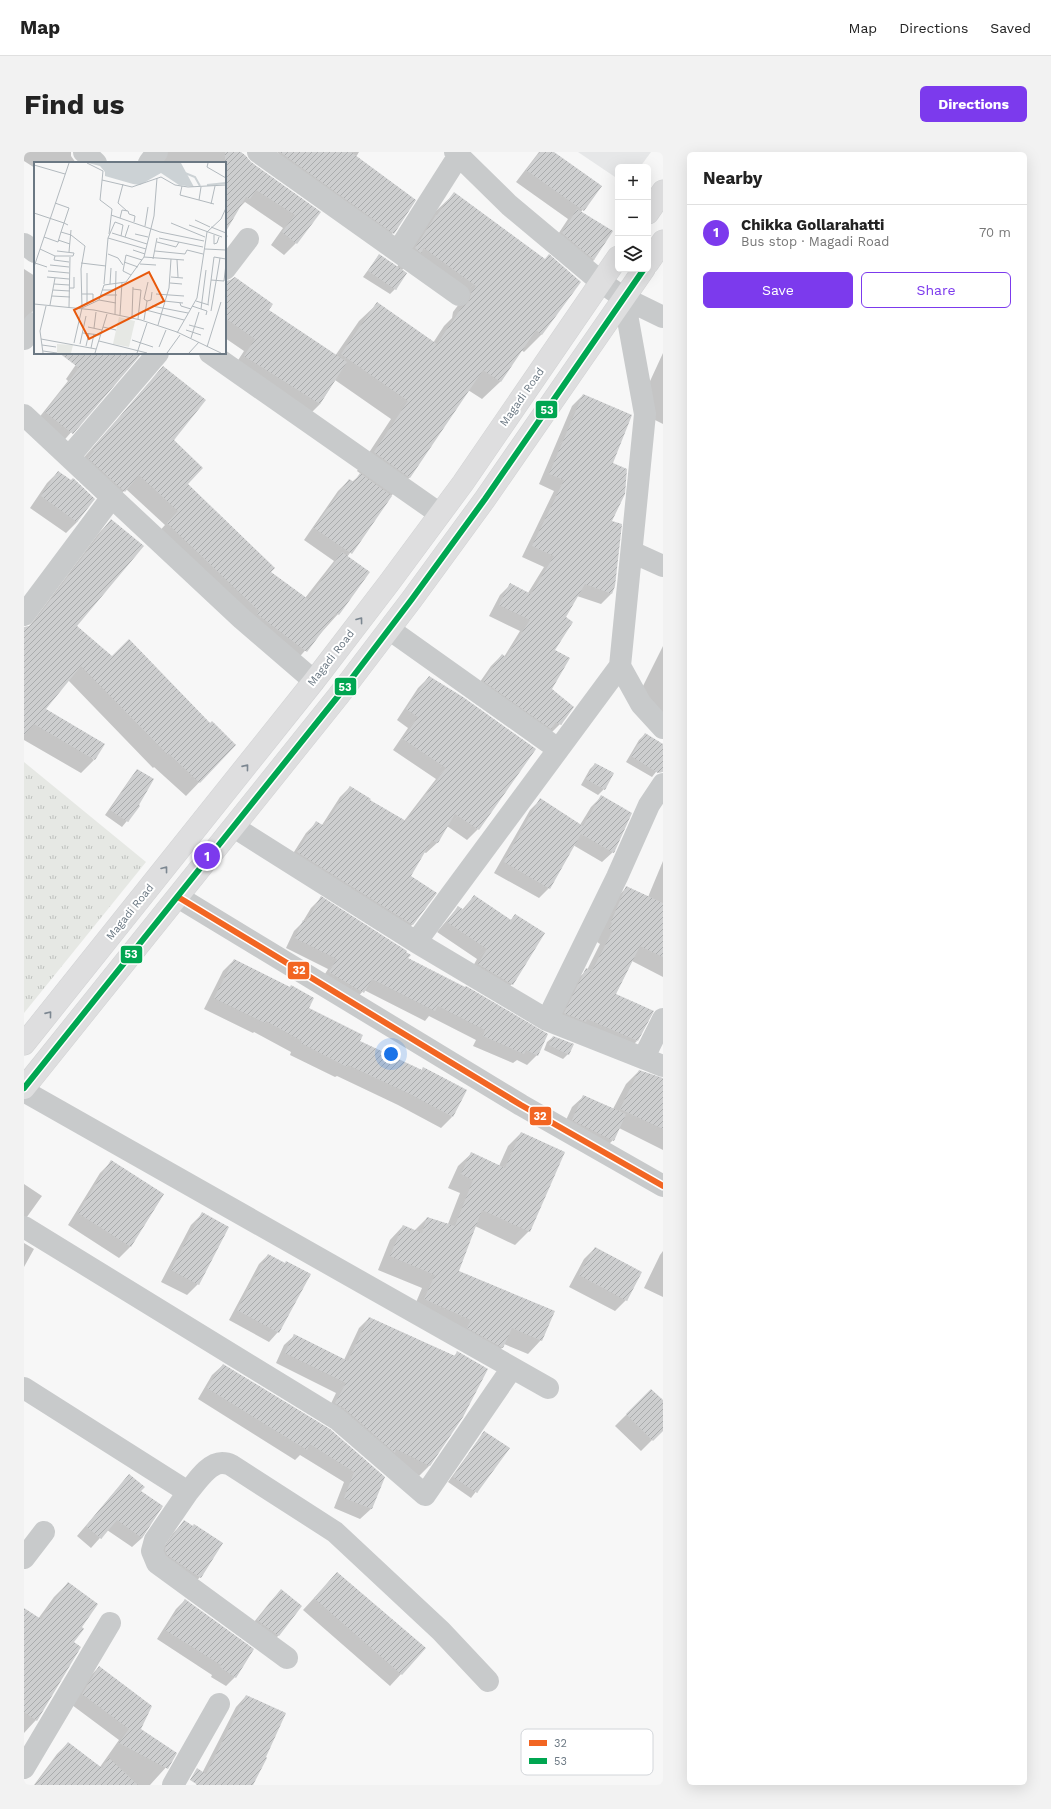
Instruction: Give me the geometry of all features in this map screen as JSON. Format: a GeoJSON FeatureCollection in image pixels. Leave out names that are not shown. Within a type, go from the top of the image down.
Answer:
{"type":"FeatureCollection","features":[{"type":"Feature","properties":{"kind":"main road"},"geometry":{"type":"LineString","coordinates":[[651,209],[663,191]]}},
{"type":"Feature","properties":{"kind":"main road"},"geometry":{"type":"LineString","coordinates":[[651,258],[663,241]]}},
{"type":"Feature","properties":{"kind":"main road","name":"Magadi Road"},"geometry":{"type":"LineString","coordinates":[[24,1044],[314,681],[440,514],[615,261]]}},
{"type":"Feature","properties":{"kind":"main road"},"geometry":{"type":"LineString","coordinates":[[24,1089],[234,827],[389,629],[485,499],[642,272]]}},
{"type":"Feature","properties":{"kind":"street"},"geometry":{"type":"LineString","coordinates":[[84,152],[95,162]]}},
{"type":"Feature","properties":{"kind":"street"},"geometry":{"type":"LineString","coordinates":[[150,162],[157,152]]}},
{"type":"Feature","properties":{"kind":"street"},"geometry":{"type":"LineString","coordinates":[[258,152],[458,294]]}},
{"type":"Feature","properties":{"kind":"street"},"geometry":{"type":"LineString","coordinates":[[398,252],[457,154],[509,205],[601,282],[624,298],[663,317]]}},
{"type":"Feature","properties":{"kind":"street"},"geometry":{"type":"LineString","coordinates":[[226,268],[248,239]]}},
{"type":"Feature","properties":{"kind":"street"},"geometry":{"type":"LineString","coordinates":[[24,244],[34,251]]}},
{"type":"Feature","properties":{"kind":"street"},"geometry":{"type":"LineString","coordinates":[[416,942],[620,666],[632,552],[654,418],[624,298]]}},
{"type":"Feature","properties":{"kind":"street"},"geometry":{"type":"LineString","coordinates":[[24,339],[34,325]]}},
{"type":"Feature","properties":{"kind":"street"},"geometry":{"type":"LineString","coordinates":[[69,457],[157,354]]}},
{"type":"Feature","properties":{"kind":"street"},"geometry":{"type":"LineString","coordinates":[[211,354],[440,514]]}},
{"type":"Feature","properties":{"kind":"street"},"geometry":{"type":"LineString","coordinates":[[24,415],[242,619],[314,681]]}},
{"type":"Feature","properties":{"kind":"street"},"geometry":{"type":"LineString","coordinates":[[24,615],[112,497]]}},
{"type":"Feature","properties":{"kind":"street"},"geometry":{"type":"LineString","coordinates":[[632,552],[663,566]]}},
{"type":"Feature","properties":{"kind":"street"},"geometry":{"type":"LineString","coordinates":[[389,629],[558,749]]}},
{"type":"Feature","properties":{"kind":"street"},"geometry":{"type":"LineString","coordinates":[[620,666],[641,704],[663,728]]}},
{"type":"Feature","properties":{"kind":"street"},"geometry":{"type":"LineString","coordinates":[[547,1020],[617,877],[649,805],[663,784]]}},
{"type":"Feature","properties":{"kind":"street"},"geometry":{"type":"LineString","coordinates":[[234,827],[416,942],[547,1020],[653,1061],[663,1019]]}},
{"type":"Feature","properties":{"kind":"street"},"geometry":{"type":"LineString","coordinates":[[178,897],[521,1105],[663,1186]]}},
{"type":"Feature","properties":{"kind":"street"},"geometry":{"type":"LineString","coordinates":[[24,1089],[548,1388]]}},
{"type":"Feature","properties":{"kind":"street"},"geometry":{"type":"LineString","coordinates":[[24,1227],[337,1419],[425,1495],[512,1368]]}},
{"type":"Feature","properties":{"kind":"street"},"geometry":{"type":"LineString","coordinates":[[25,1390],[188,1492]]}},
{"type":"Feature","properties":{"kind":"street"},"geometry":{"type":"LineString","coordinates":[[287,1658],[157,1563],[152,1551],[155,1540],[188,1492],[214,1465],[222,1463],[231,1465],[335,1532],[441,1631],[488,1681]]}},
{"type":"Feature","properties":{"kind":"street"},"geometry":{"type":"LineString","coordinates":[[24,1558],[44,1532]]}},
{"type":"Feature","properties":{"kind":"street"},"geometry":{"type":"LineString","coordinates":[[24,1768],[110,1623]]}},
{"type":"Feature","properties":{"kind":"street"},"geometry":{"type":"LineString","coordinates":[[173,1785],[219,1704]]}},
{"type":"Feature","properties":{"kind":"shaded area"},"geometry":{"type":"Polygon","coordinates":[[[578,152],[651,152],[642,164],[615,164],[615,177],[578,152]]]}},
{"type":"Feature","properties":{"kind":"green space"},"geometry":{"type":"Polygon","coordinates":[[[24,762],[146,862],[24,1013],[24,762]]]}},
{"type":"Feature","properties":{"kind":"building"},"geometry":{"type":"Polygon","coordinates":[[[225,152],[241,152],[251,162],[321,212],[297,244],[282,232],[295,215],[256,190],[250,199],[246,197],[226,231],[225,152]]]}},
{"type":"Feature","properties":{"kind":"building"},"geometry":{"type":"Polygon","coordinates":[[[280,152],[351,152],[416,200],[394,234],[280,152]]]}},
{"type":"Feature","properties":{"kind":"building"},"geometry":{"type":"Polygon","coordinates":[[[540,152],[554,152],[602,186],[584,211],[526,170],[540,152]]]}},
{"type":"Feature","properties":{"kind":"building"},"geometry":{"type":"Polygon","coordinates":[[[454,192],[545,259],[549,254],[581,282],[542,335],[536,330],[501,382],[483,370],[410,478],[374,452],[408,401],[341,354],[377,302],[437,344],[462,307],[469,302],[471,293],[476,286],[424,248],[421,253],[415,248],[436,215],[454,192]]]}},
{"type":"Feature","properties":{"kind":"building"},"geometry":{"type":"Polygon","coordinates":[[[577,209],[613,231],[594,260],[562,233],[577,209]]]}},
{"type":"Feature","properties":{"kind":"building"},"geometry":{"type":"Polygon","coordinates":[[[379,254],[407,273],[396,290],[368,271],[379,254]]]}},
{"type":"Feature","properties":{"kind":"building"},"geometry":{"type":"Polygon","coordinates":[[[235,277],[273,304],[269,310],[347,362],[320,404],[244,356],[255,339],[226,319],[226,281],[235,277]]]}},
{"type":"Feature","properties":{"kind":"building"},"geometry":{"type":"Polygon","coordinates":[[[60,354],[141,354],[73,434],[45,412],[79,368],[60,354]]]}},
{"type":"Feature","properties":{"kind":"building"},"geometry":{"type":"Polygon","coordinates":[[[163,366],[206,400],[174,440],[203,468],[188,484],[275,568],[271,572],[308,599],[342,552],[370,572],[339,615],[336,613],[307,652],[257,614],[259,611],[167,523],[178,511],[139,475],[125,492],[88,458],[94,451],[92,449],[163,366]]]}},
{"type":"Feature","properties":{"kind":"building"},"geometry":{"type":"Polygon","coordinates":[[[583,394],[632,415],[613,463],[627,469],[625,494],[612,521],[622,524],[615,586],[612,594],[585,584],[566,617],[573,622],[555,650],[570,658],[552,689],[574,707],[561,725],[556,722],[551,729],[483,681],[502,654],[506,657],[530,620],[499,605],[510,583],[531,594],[554,556],[532,546],[564,480],[549,474],[583,394]]]}},
{"type":"Feature","properties":{"kind":"building"},"geometry":{"type":"Polygon","coordinates":[[[58,471],[71,480],[73,478],[95,499],[77,522],[41,496],[58,471]]]}},
{"type":"Feature","properties":{"kind":"building"},"geometry":{"type":"Polygon","coordinates":[[[360,473],[392,496],[352,554],[314,528],[349,479],[354,482],[360,473]]]}},
{"type":"Feature","properties":{"kind":"building"},"geometry":{"type":"Polygon","coordinates":[[[111,519],[144,546],[77,626],[112,656],[129,639],[210,723],[212,721],[236,745],[200,783],[168,753],[168,755],[81,666],[46,709],[105,744],[95,760],[34,724],[24,735],[24,627],[29,626],[34,622],[111,519]]]}},
{"type":"Feature","properties":{"kind":"building"},"geometry":{"type":"Polygon","coordinates":[[[429,676],[463,697],[536,749],[479,830],[455,814],[438,843],[432,840],[411,876],[437,893],[413,925],[297,852],[316,821],[324,826],[350,786],[371,799],[370,800],[406,821],[446,768],[403,739],[418,717],[406,709],[429,676]]]}},
{"type":"Feature","properties":{"kind":"building"},"geometry":{"type":"Polygon","coordinates":[[[645,733],[663,744],[663,772],[658,773],[631,756],[645,733]]]}},
{"type":"Feature","properties":{"kind":"building"},"geometry":{"type":"Polygon","coordinates":[[[595,763],[614,773],[605,790],[586,779],[595,763]]]}},
{"type":"Feature","properties":{"kind":"building"},"geometry":{"type":"Polygon","coordinates":[[[137,769],[154,779],[139,805],[140,806],[128,822],[110,810],[137,769]]]}},
{"type":"Feature","properties":{"kind":"building"},"geometry":{"type":"Polygon","coordinates":[[[601,795],[632,813],[614,853],[581,834],[550,889],[504,862],[540,798],[583,826],[601,795]]]}},
{"type":"Feature","properties":{"kind":"building"},"geometry":{"type":"Polygon","coordinates":[[[626,886],[663,903],[663,957],[640,946],[616,994],[654,1011],[638,1041],[587,1019],[586,1022],[564,1013],[586,968],[592,971],[613,930],[609,929],[612,923],[611,922],[626,886]]]}},
{"type":"Feature","properties":{"kind":"building"},"geometry":{"type":"Polygon","coordinates":[[[474,895],[511,920],[515,914],[545,933],[513,985],[478,964],[487,949],[447,922],[458,906],[464,910],[474,895]]]}},
{"type":"Feature","properties":{"kind":"building"},"geometry":{"type":"Polygon","coordinates":[[[321,896],[407,951],[406,952],[411,955],[408,958],[465,987],[466,986],[548,1034],[538,1056],[526,1050],[524,1054],[483,1036],[485,1030],[438,1006],[435,1011],[372,979],[364,993],[329,972],[337,959],[295,938],[303,920],[306,922],[321,896]]]}},
{"type":"Feature","properties":{"kind":"building"},"geometry":{"type":"Polygon","coordinates":[[[234,959],[290,987],[291,985],[314,998],[309,1008],[363,1035],[360,1041],[422,1070],[423,1067],[467,1090],[453,1117],[410,1094],[348,1065],[347,1067],[301,1043],[302,1041],[266,1021],[265,1023],[214,998],[234,959]]]}},
{"type":"Feature","properties":{"kind":"building"},"geometry":{"type":"Polygon","coordinates":[[[553,1036],[574,1044],[569,1055],[549,1045],[553,1036]]]}},
{"type":"Feature","properties":{"kind":"building"},"geometry":{"type":"Polygon","coordinates":[[[639,1070],[663,1078],[663,1129],[620,1109],[639,1070]]]}},
{"type":"Feature","properties":{"kind":"building"},"geometry":{"type":"Polygon","coordinates":[[[583,1095],[626,1114],[614,1141],[572,1120],[583,1095]]]}},
{"type":"Feature","properties":{"kind":"building"},"geometry":{"type":"Polygon","coordinates":[[[521,1132],[565,1152],[530,1232],[482,1210],[459,1271],[555,1311],[542,1341],[512,1328],[503,1348],[467,1328],[471,1320],[424,1299],[435,1275],[390,1256],[403,1225],[422,1233],[427,1217],[455,1226],[473,1180],[461,1174],[471,1152],[505,1168],[521,1132]]]}},
{"type":"Feature","properties":{"kind":"building"},"geometry":{"type":"Polygon","coordinates":[[[111,1160],[164,1194],[131,1247],[78,1213],[111,1160]]]}},
{"type":"Feature","properties":{"kind":"building"},"geometry":{"type":"Polygon","coordinates":[[[202,1212],[229,1227],[199,1285],[171,1270],[202,1212]]]}},
{"type":"Feature","properties":{"kind":"building"},"geometry":{"type":"Polygon","coordinates":[[[595,1247],[642,1272],[627,1301],[579,1275],[595,1247]]]}},
{"type":"Feature","properties":{"kind":"building"},"geometry":{"type":"Polygon","coordinates":[[[268,1254],[285,1263],[286,1261],[311,1274],[279,1333],[237,1310],[268,1254]]]}},
{"type":"Feature","properties":{"kind":"building"},"geometry":{"type":"Polygon","coordinates":[[[369,1317],[455,1356],[457,1351],[488,1369],[463,1417],[430,1466],[396,1449],[395,1453],[345,1409],[335,1403],[346,1383],[285,1353],[294,1334],[348,1361],[369,1317]]]}},
{"type":"Feature","properties":{"kind":"building"},"geometry":{"type":"Polygon","coordinates":[[[223,1364],[330,1429],[385,1477],[372,1509],[344,1498],[354,1472],[310,1444],[307,1450],[207,1388],[223,1364]]]}},
{"type":"Feature","properties":{"kind":"building"},"geometry":{"type":"Polygon","coordinates":[[[651,1389],[663,1400],[663,1431],[653,1441],[626,1414],[651,1389]]]}},
{"type":"Feature","properties":{"kind":"building"},"geometry":{"type":"Polygon","coordinates":[[[484,1431],[510,1448],[477,1493],[453,1477],[484,1431]]]}},
{"type":"Feature","properties":{"kind":"building"},"geometry":{"type":"Polygon","coordinates":[[[129,1474],[145,1487],[141,1491],[163,1506],[142,1538],[117,1520],[101,1539],[86,1526],[129,1474]]]}},
{"type":"Feature","properties":{"kind":"building"},"geometry":{"type":"Polygon","coordinates":[[[184,1520],[193,1526],[194,1524],[223,1543],[201,1578],[167,1555],[165,1550],[166,1545],[184,1520]]]}},
{"type":"Feature","properties":{"kind":"building"},"geometry":{"type":"Polygon","coordinates":[[[337,1572],[426,1648],[402,1675],[314,1598],[337,1572]]]}},
{"type":"Feature","properties":{"kind":"building"},"geometry":{"type":"Polygon","coordinates":[[[68,1582],[98,1604],[82,1627],[84,1629],[74,1642],[81,1647],[37,1721],[24,1712],[24,1608],[41,1619],[68,1582]]]}},
{"type":"Feature","properties":{"kind":"building"},"geometry":{"type":"Polygon","coordinates":[[[281,1589],[302,1606],[279,1636],[257,1620],[281,1589]]]}},
{"type":"Feature","properties":{"kind":"building"},"geometry":{"type":"Polygon","coordinates":[[[185,1599],[254,1649],[236,1678],[220,1667],[221,1665],[165,1630],[185,1599]]]}},
{"type":"Feature","properties":{"kind":"building"},"geometry":{"type":"Polygon","coordinates":[[[99,1666],[152,1706],[141,1729],[177,1753],[168,1769],[119,1743],[129,1729],[82,1694],[99,1666]]]}},
{"type":"Feature","properties":{"kind":"building"},"geometry":{"type":"Polygon","coordinates":[[[246,1695],[286,1713],[266,1757],[267,1758],[253,1785],[198,1785],[190,1780],[197,1768],[206,1774],[246,1695]]]}},
{"type":"Feature","properties":{"kind":"building"},"geometry":{"type":"Polygon","coordinates":[[[68,1742],[102,1768],[109,1758],[138,1785],[35,1785],[68,1742]]]}},
{"type":"Feature","properties":{"kind":"transit line","name":"53"},"geometry":{"type":"LineString","coordinates":[[24,1088],[339,695],[412,599],[485,499],[642,272]]}},
{"type":"Feature","properties":{"kind":"transit line","name":"32"},"geometry":{"type":"LineString","coordinates":[[178,897],[521,1105],[663,1186]]}},
{"type":"Feature","properties":{"kind":"place","name":"Chikka Gollarahatti"},"geometry":{"type":"Point","coordinates":[207,856]}}]}
